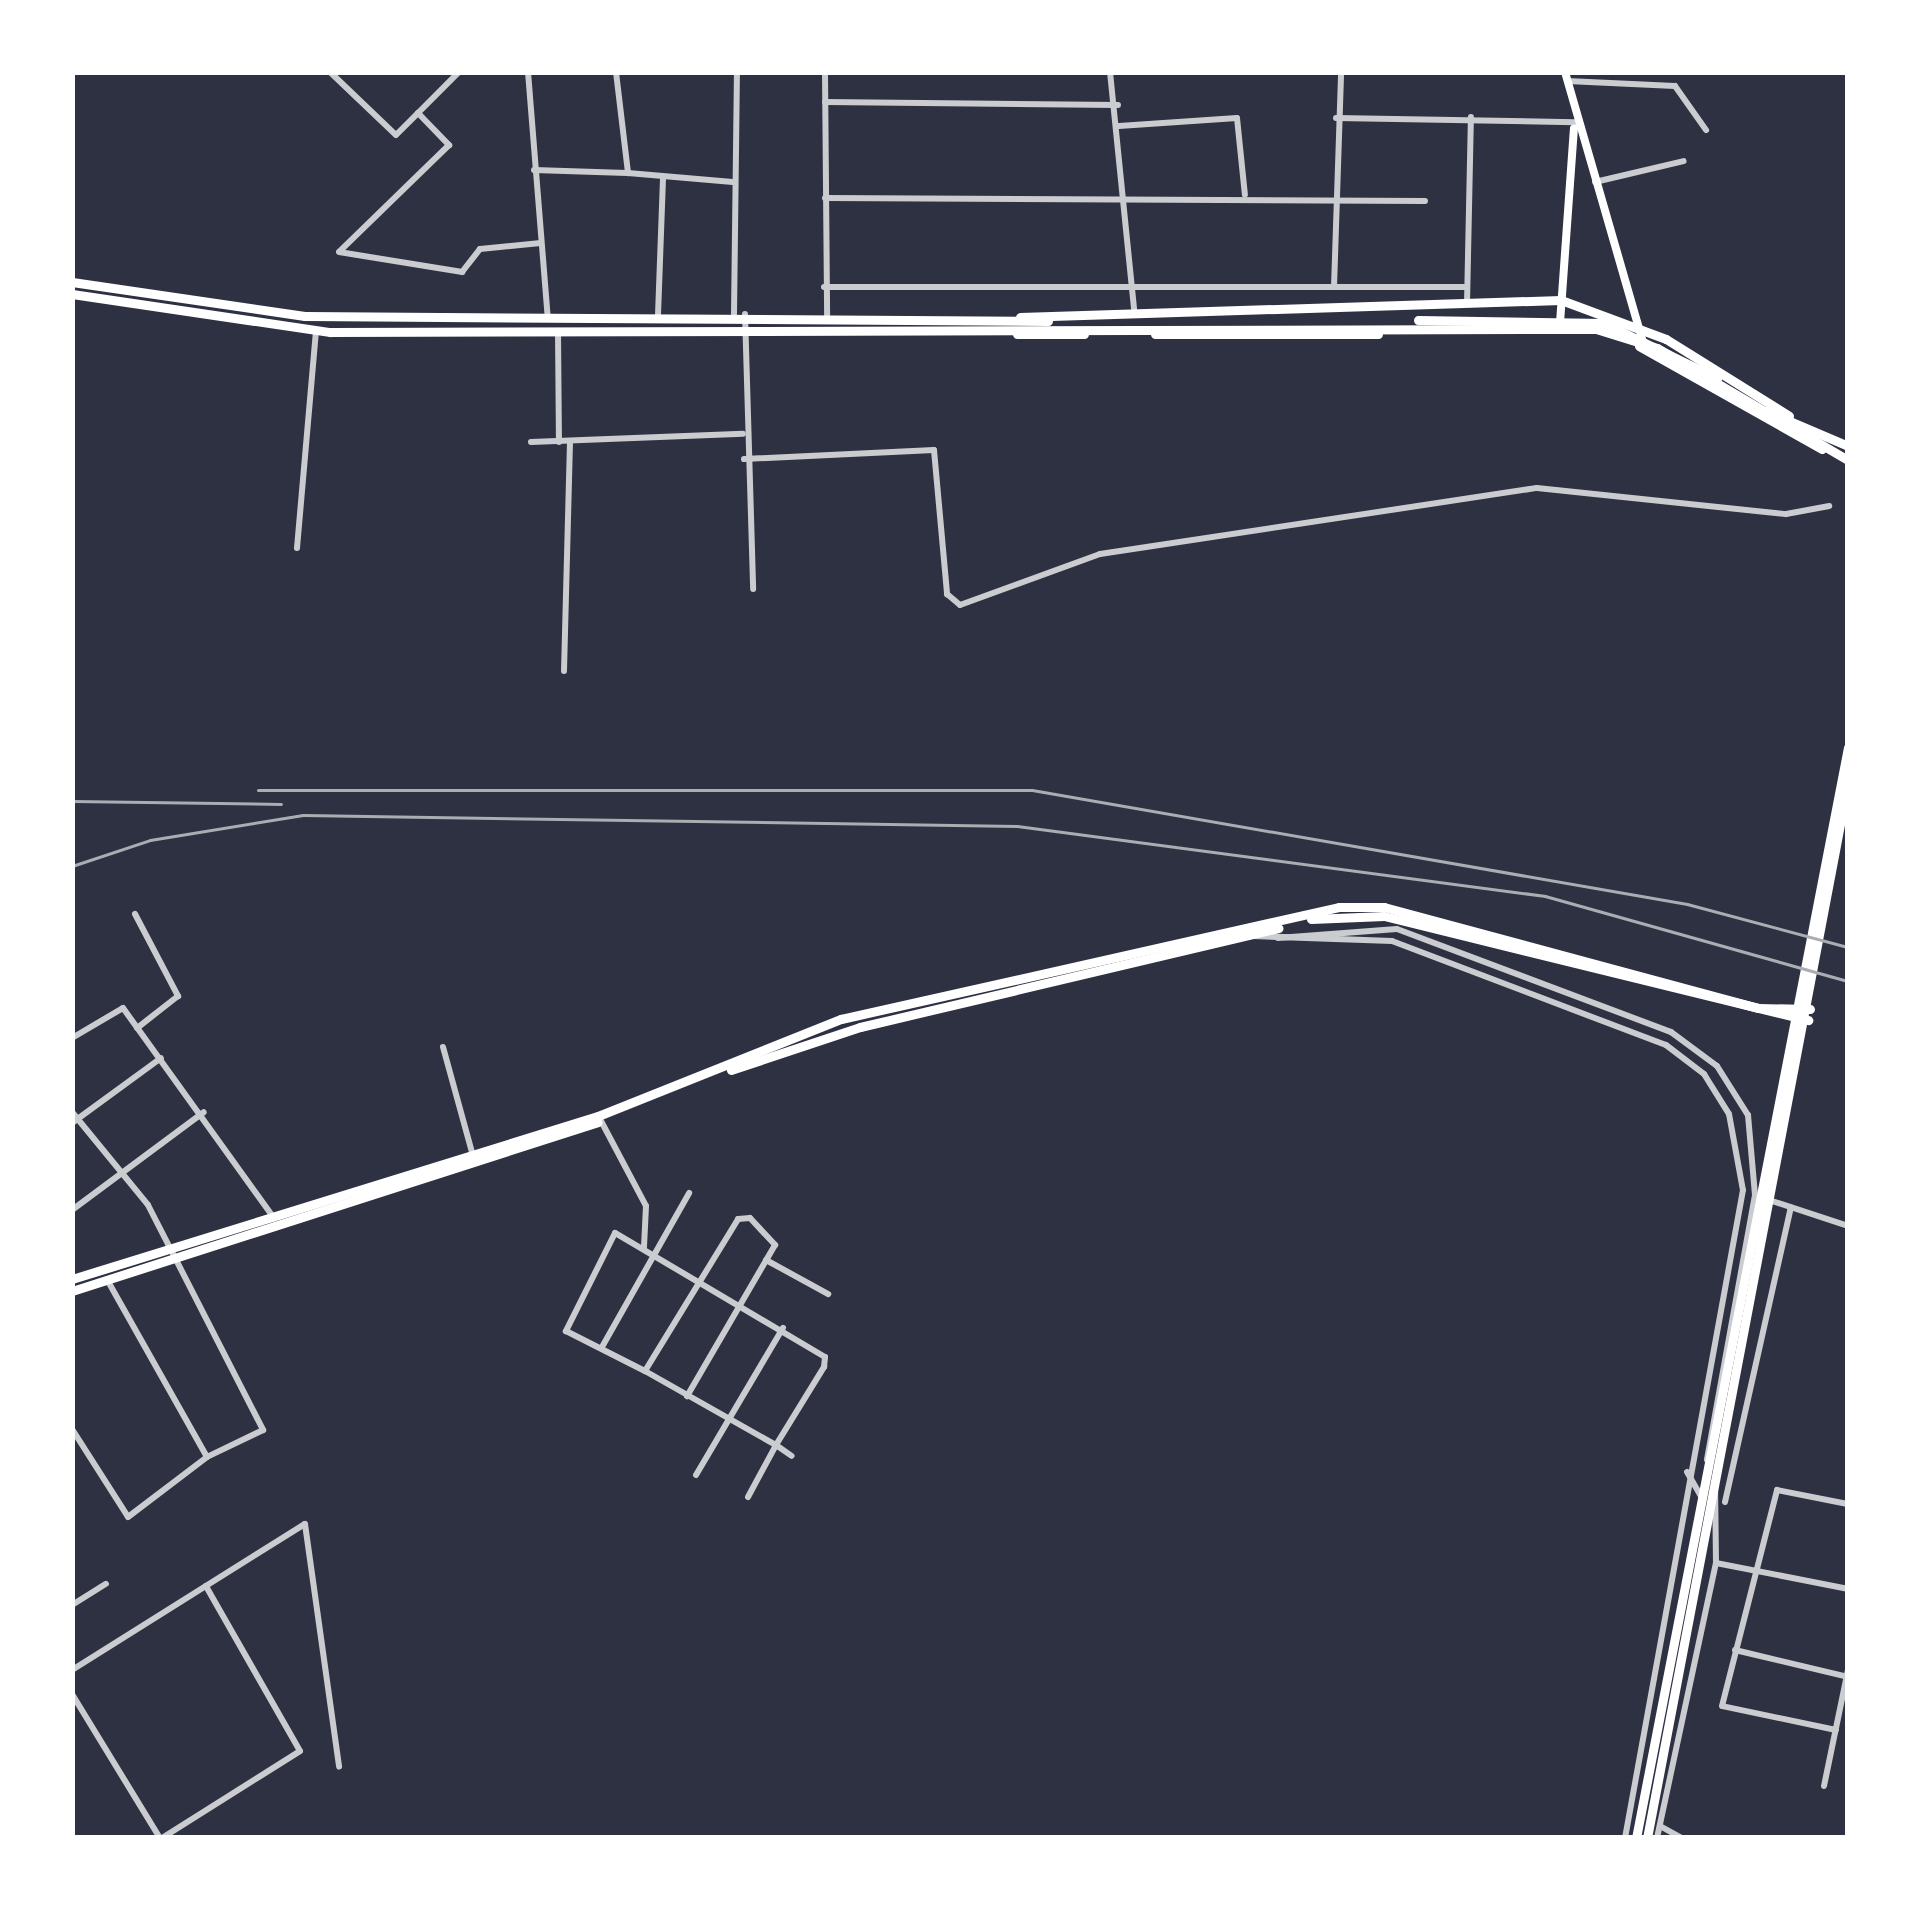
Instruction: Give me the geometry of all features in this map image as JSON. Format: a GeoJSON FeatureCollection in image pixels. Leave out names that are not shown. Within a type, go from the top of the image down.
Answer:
{"type":"FeatureCollection","features":[{"type":"Feature","properties":{"kind":"main road"},"geometry":{"type":"LineString","coordinates":[[1566,76],[1575,122],[1644,328],[1645,348]]}},
{"type":"Feature","properties":{"kind":"main road"},"geometry":{"type":"LineString","coordinates":[[1557,329],[1575,122]]}},
{"type":"Feature","properties":{"kind":"main road"},"geometry":{"type":"LineString","coordinates":[[72,282],[450,324]]}},
{"type":"Feature","properties":{"kind":"main road"},"geometry":{"type":"LineString","coordinates":[[72,294],[316,332],[450,324],[1557,329],[1636,338],[1848,462]]}},
{"type":"Feature","properties":{"kind":"main road"},"geometry":{"type":"LineString","coordinates":[[984,323],[1134,309],[1561,300],[1644,328],[1848,445]]}},
{"type":"Feature","properties":{"kind":"main road"},"geometry":{"type":"LineString","coordinates":[[239,317],[242,304]]}},
{"type":"Feature","properties":{"kind":"main road"},"geometry":{"type":"LineString","coordinates":[[469,324],[828,313],[1024,325],[1557,329],[1645,348],[1848,462]]}},
{"type":"Feature","properties":{"kind":"main road"},"geometry":{"type":"LineString","coordinates":[[1024,325],[1604,323],[1652,338],[1768,411],[1848,445]]}},
{"type":"Feature","properties":{"kind":"main road"},"geometry":{"type":"LineString","coordinates":[[1647,1838],[1798,1078],[1848,747]]}},
{"type":"Feature","properties":{"kind":"main road"},"geometry":{"type":"LineString","coordinates":[[1636,1838],[1848,782]]}},
{"type":"Feature","properties":{"kind":"main road"},"geometry":{"type":"LineString","coordinates":[[73,1277],[168,1255],[600,1118],[842,1019],[1251,933],[1384,916],[1804,1015]]}},
{"type":"Feature","properties":{"kind":"main road"},"geometry":{"type":"LineString","coordinates":[[72,1292],[274,1218],[600,1118]]}},
{"type":"Feature","properties":{"kind":"street"},"geometry":{"type":"LineString","coordinates":[[331,72],[396,135],[459,72]]}},
{"type":"Feature","properties":{"kind":"street"},"geometry":{"type":"LineString","coordinates":[[528,72],[548,318]]}},
{"type":"Feature","properties":{"kind":"street"},"geometry":{"type":"LineString","coordinates":[[616,72],[628,173]]}},
{"type":"Feature","properties":{"kind":"street"},"geometry":{"type":"LineString","coordinates":[[737,72],[733,182],[740,314],[745,327],[743,434],[754,589]]}},
{"type":"Feature","properties":{"kind":"street"},"geometry":{"type":"LineString","coordinates":[[825,72],[827,327]]}},
{"type":"Feature","properties":{"kind":"street"},"geometry":{"type":"LineString","coordinates":[[1110,72],[1118,105],[1134,309]]}},
{"type":"Feature","properties":{"kind":"street"},"geometry":{"type":"LineString","coordinates":[[1334,287],[1341,72]]}},
{"type":"Feature","properties":{"kind":"street"},"geometry":{"type":"LineString","coordinates":[[1566,76],[1675,86],[1706,130]]}},
{"type":"Feature","properties":{"kind":"street"},"geometry":{"type":"LineString","coordinates":[[825,102],[1118,105]]}},
{"type":"Feature","properties":{"kind":"street"},"geometry":{"type":"LineString","coordinates":[[418,113],[449,145],[339,252],[462,272],[480,249],[541,243]]}},
{"type":"Feature","properties":{"kind":"street"},"geometry":{"type":"LineString","coordinates":[[1467,304],[1471,117]]}},
{"type":"Feature","properties":{"kind":"street"},"geometry":{"type":"LineString","coordinates":[[1119,125],[1237,118],[1245,195]]}},
{"type":"Feature","properties":{"kind":"street"},"geometry":{"type":"LineString","coordinates":[[1336,118],[1575,122]]}},
{"type":"Feature","properties":{"kind":"street"},"geometry":{"type":"LineString","coordinates":[[1594,182],[1684,161]]}},
{"type":"Feature","properties":{"kind":"street"},"geometry":{"type":"LineString","coordinates":[[534,170],[733,182]]}},
{"type":"Feature","properties":{"kind":"street"},"geometry":{"type":"LineString","coordinates":[[658,315],[663,179]]}},
{"type":"Feature","properties":{"kind":"street"},"geometry":{"type":"LineString","coordinates":[[825,198],[1335,194],[1424,200]]}},
{"type":"Feature","properties":{"kind":"street"},"geometry":{"type":"LineString","coordinates":[[824,287],[1467,287]]}},
{"type":"Feature","properties":{"kind":"street"},"geometry":{"type":"LineString","coordinates":[[557,328],[559,442]]}},
{"type":"Feature","properties":{"kind":"street"},"geometry":{"type":"LineString","coordinates":[[297,548],[316,332]]}},
{"type":"Feature","properties":{"kind":"street"},"geometry":{"type":"LineString","coordinates":[[532,442],[743,434]]}},
{"type":"Feature","properties":{"kind":"street"},"geometry":{"type":"LineString","coordinates":[[564,670],[570,443]]}},
{"type":"Feature","properties":{"kind":"street"},"geometry":{"type":"LineString","coordinates":[[744,459],[934,450],[947,594],[960,605],[1100,554],[1514,490],[1582,487],[1786,514],[1829,506]]}},
{"type":"Feature","properties":{"kind":"street"},"geometry":{"type":"LineString","coordinates":[[135,914],[178,996],[137,1028]]}},
{"type":"Feature","properties":{"kind":"street"},"geometry":{"type":"LineString","coordinates":[[1272,931],[1397,929],[1671,1032],[1734,1088],[1754,1136],[1755,1196],[1708,1429],[1723,1511]]}},
{"type":"Feature","properties":{"kind":"street"},"geometry":{"type":"LineString","coordinates":[[1272,931],[1392,941],[1666,1045],[1704,1074],[1730,1114],[1743,1190],[1686,1468],[1625,1838]]}},
{"type":"Feature","properties":{"kind":"street"},"geometry":{"type":"LineString","coordinates":[[72,1038],[119,1007],[205,1112],[274,1218]]}},
{"type":"Feature","properties":{"kind":"street"},"geometry":{"type":"LineString","coordinates":[[443,1046],[473,1156]]}},
{"type":"Feature","properties":{"kind":"street"},"geometry":{"type":"LineString","coordinates":[[72,1429],[128,1517],[207,1457],[263,1430],[122,1172],[74,1118],[161,1058]]}},
{"type":"Feature","properties":{"kind":"street"},"geometry":{"type":"LineString","coordinates":[[72,1210],[205,1112]]}},
{"type":"Feature","properties":{"kind":"street"},"geometry":{"type":"LineString","coordinates":[[600,1118],[646,1206],[644,1247]]}},
{"type":"Feature","properties":{"kind":"street"},"geometry":{"type":"LineString","coordinates":[[1743,1190],[1848,1226]]}},
{"type":"Feature","properties":{"kind":"street"},"geometry":{"type":"LineString","coordinates":[[601,1348],[689,1193]]}},
{"type":"Feature","properties":{"kind":"street"},"geometry":{"type":"LineString","coordinates":[[1657,1838],[1791,1207]]}},
{"type":"Feature","properties":{"kind":"street"},"geometry":{"type":"LineString","coordinates":[[645,1371],[744,1216],[777,1239],[687,1396]]}},
{"type":"Feature","properties":{"kind":"street"},"geometry":{"type":"LineString","coordinates":[[748,1497],[776,1445],[825,1357],[740,1300],[614,1233],[563,1322],[601,1348],[776,1445],[792,1456]]}},
{"type":"Feature","properties":{"kind":"street"},"geometry":{"type":"LineString","coordinates":[[766,1260],[828,1294]]}},
{"type":"Feature","properties":{"kind":"street"},"geometry":{"type":"LineString","coordinates":[[108,1280],[207,1457]]}},
{"type":"Feature","properties":{"kind":"street"},"geometry":{"type":"LineString","coordinates":[[696,1475],[783,1328]]}},
{"type":"Feature","properties":{"kind":"street"},"geometry":{"type":"LineString","coordinates":[[1686,1468],[1723,1511]]}},
{"type":"Feature","properties":{"kind":"street"},"geometry":{"type":"LineString","coordinates":[[1836,1730],[1722,1706],[1753,1569],[1777,1490],[1848,1504]]}},
{"type":"Feature","properties":{"kind":"street"},"geometry":{"type":"LineString","coordinates":[[72,1670],[305,1524],[339,1767]]}},
{"type":"Feature","properties":{"kind":"street"},"geometry":{"type":"LineString","coordinates":[[1715,1563],[1848,1589]]}},
{"type":"Feature","properties":{"kind":"street"},"geometry":{"type":"LineString","coordinates":[[72,1605],[106,1584]]}},
{"type":"Feature","properties":{"kind":"street"},"geometry":{"type":"LineString","coordinates":[[72,1694],[161,1838],[300,1750],[206,1586]]}},
{"type":"Feature","properties":{"kind":"street"},"geometry":{"type":"LineString","coordinates":[[1734,1649],[1848,1674],[1824,1786]]}},
{"type":"Feature","properties":{"kind":"street"},"geometry":{"type":"LineString","coordinates":[[1660,1826],[1682,1838]]}},
{"type":"Feature","properties":{"kind":"railway"},"geometry":{"type":"LineString","coordinates":[[258,790],[1032,790],[1687,904],[1848,947]]}},
{"type":"Feature","properties":{"kind":"railway"},"geometry":{"type":"LineString","coordinates":[[72,801],[281,804]]}},
{"type":"Feature","properties":{"kind":"railway"},"geometry":{"type":"LineString","coordinates":[[72,866],[150,840],[303,815],[1017,826],[1545,896],[1848,981]]}}]}
